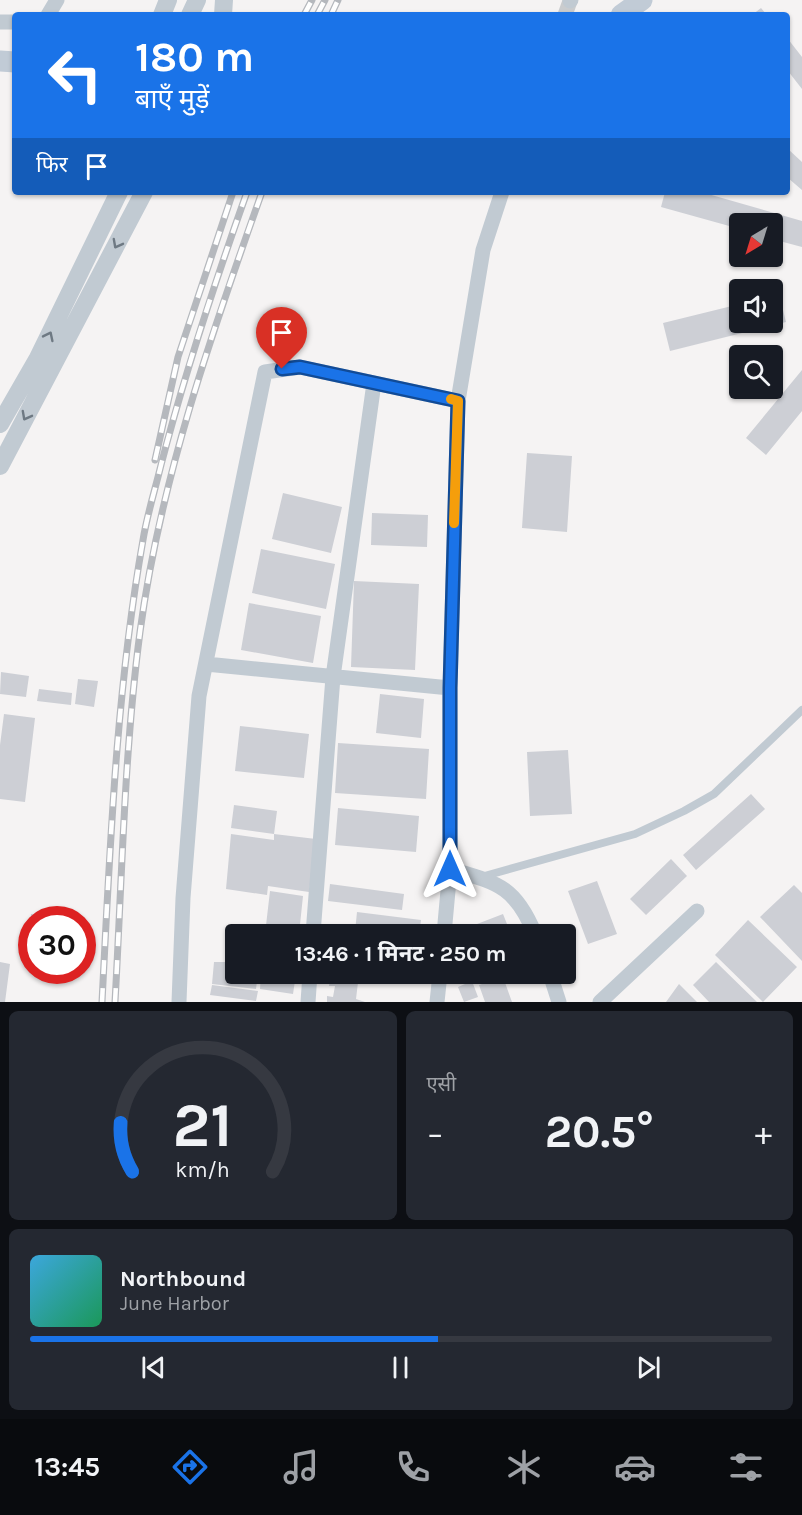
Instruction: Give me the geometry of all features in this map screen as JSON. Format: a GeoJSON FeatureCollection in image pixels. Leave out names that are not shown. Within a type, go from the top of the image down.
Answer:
{"type":"FeatureCollection","features":[{"type":"Feature","properties":{"kind":"main road"},"geometry":{"type":"LineString","coordinates":[[625,12],[642,0]]}},
{"type":"Feature","properties":{"kind":"street"},"geometry":{"type":"LineString","coordinates":[[0,424],[38,358],[117,195]]}},
{"type":"Feature","properties":{"kind":"street"},"geometry":{"type":"LineString","coordinates":[[0,466],[142,195]]}},
{"type":"Feature","properties":{"kind":"street"},"geometry":{"type":"LineString","coordinates":[[445,924],[450,869],[450,688],[458,401],[483,250],[501,195]]}},
{"type":"Feature","properties":{"kind":"street"},"geometry":{"type":"LineString","coordinates":[[179,1002],[183,898],[199,696],[265,372],[300,367],[458,401]]}},
{"type":"Feature","properties":{"kind":"street"},"geometry":{"type":"LineString","coordinates":[[314,924],[333,677],[374,383]]}},
{"type":"Feature","properties":{"kind":"street"},"geometry":{"type":"LineString","coordinates":[[206,664],[450,688]]}},
{"type":"Feature","properties":{"kind":"street"},"geometry":{"type":"LineString","coordinates":[[450,869],[498,883],[525,911],[531,924]]}},
{"type":"Feature","properties":{"kind":"street"},"geometry":{"type":"LineString","coordinates":[[600,1002],[697,912]]}},
{"type":"Feature","properties":{"kind":"street"},"geometry":{"type":"LineString","coordinates":[[308,1002],[309,984]]}},
{"type":"Feature","properties":{"kind":"street"},"geometry":{"type":"LineString","coordinates":[[437,1002],[439,984]]}},
{"type":"Feature","properties":{"kind":"street"},"geometry":{"type":"LineString","coordinates":[[553,984],[559,1002]]}},
{"type":"Feature","properties":{"kind":"lane"},"geometry":{"type":"LineString","coordinates":[[478,877],[635,834],[684,811],[714,794],[802,710]]}},
{"type":"Feature","properties":{"kind":"building"},"geometry":{"type":"Polygon","coordinates":[[[790,42],[802,57],[802,89],[790,74],[790,42]]]}},
{"type":"Feature","properties":{"kind":"building"},"geometry":{"type":"Polygon","coordinates":[[[790,151],[802,162],[802,190],[790,180],[790,151]]]}},
{"type":"Feature","properties":{"kind":"building"},"geometry":{"type":"Polygon","coordinates":[[[664,195],[711,195],[774,213],[729,213],[729,226],[661,207],[664,195]]]}},
{"type":"Feature","properties":{"kind":"building"},"geometry":{"type":"Polygon","coordinates":[[[783,216],[802,221],[802,247],[783,242],[783,216]]]}},
{"type":"Feature","properties":{"kind":"building"},"geometry":{"type":"Polygon","coordinates":[[[729,307],[729,333],[742,333],[670,351],[663,323],[729,307]]]}},
{"type":"Feature","properties":{"kind":"building"},"geometry":{"type":"Polygon","coordinates":[[[802,370],[802,411],[766,455],[746,438],[778,399],[783,399],[783,393],[802,370]]]}},
{"type":"Feature","properties":{"kind":"building"},"geometry":{"type":"Polygon","coordinates":[[[527,453],[572,456],[567,532],[522,528],[527,453]]]}},
{"type":"Feature","properties":{"kind":"building"},"geometry":{"type":"Polygon","coordinates":[[[283,493],[342,507],[331,553],[272,539],[283,493]]]}},
{"type":"Feature","properties":{"kind":"building"},"geometry":{"type":"Polygon","coordinates":[[[372,513],[428,515],[427,547],[371,545],[372,513]]]}},
{"type":"Feature","properties":{"kind":"building"},"geometry":{"type":"Polygon","coordinates":[[[261,549],[335,564],[326,609],[252,593],[261,549]]]}},
{"type":"Feature","properties":{"kind":"building"},"geometry":{"type":"Polygon","coordinates":[[[354,581],[419,584],[415,670],[351,667],[354,581]]]}},
{"type":"Feature","properties":{"kind":"building"},"geometry":{"type":"Polygon","coordinates":[[[249,603],[321,616],[313,663],[241,650],[249,603]]]}},
{"type":"Feature","properties":{"kind":"building"},"geometry":{"type":"Polygon","coordinates":[[[1,672],[29,676],[26,697],[0,694],[1,672]]]}},
{"type":"Feature","properties":{"kind":"building"},"geometry":{"type":"Polygon","coordinates":[[[78,679],[98,681],[94,707],[75,704],[78,679]]]}},
{"type":"Feature","properties":{"kind":"building"},"geometry":{"type":"Polygon","coordinates":[[[39,689],[72,693],[71,705],[37,701],[39,689]]]}},
{"type":"Feature","properties":{"kind":"building"},"geometry":{"type":"Polygon","coordinates":[[[380,694],[424,699],[421,738],[376,733],[380,694]]]}},
{"type":"Feature","properties":{"kind":"building"},"geometry":{"type":"Polygon","coordinates":[[[4,714],[35,718],[25,802],[0,799],[0,745],[4,714]]]}},
{"type":"Feature","properties":{"kind":"building"},"geometry":{"type":"Polygon","coordinates":[[[240,726],[309,734],[304,778],[235,771],[240,726]]]}},
{"type":"Feature","properties":{"kind":"building"},"geometry":{"type":"Polygon","coordinates":[[[338,743],[429,749],[426,799],[335,793],[338,743]]]}},
{"type":"Feature","properties":{"kind":"building"},"geometry":{"type":"Polygon","coordinates":[[[568,750],[572,814],[530,816],[527,752],[568,750]]]}},
{"type":"Feature","properties":{"kind":"building"},"geometry":{"type":"Polygon","coordinates":[[[751,794],[765,809],[696,870],[683,855],[751,794]]]}},
{"type":"Feature","properties":{"kind":"building"},"geometry":{"type":"Polygon","coordinates":[[[234,805],[277,811],[274,834],[231,828],[234,805]]]}},
{"type":"Feature","properties":{"kind":"building"},"geometry":{"type":"Polygon","coordinates":[[[338,808],[419,816],[416,852],[335,845],[338,808]]]}},
{"type":"Feature","properties":{"kind":"building"},"geometry":{"type":"Polygon","coordinates":[[[231,834],[274,840],[274,834],[316,839],[309,892],[268,886],[267,895],[226,889],[231,834]]]}},
{"type":"Feature","properties":{"kind":"building"},"geometry":{"type":"Polygon","coordinates":[[[671,859],[687,876],[646,915],[630,899],[671,859]]]}},
{"type":"Feature","properties":{"kind":"building"},"geometry":{"type":"Polygon","coordinates":[[[597,881],[617,934],[588,944],[568,891],[597,881]]]}},
{"type":"Feature","properties":{"kind":"building"},"geometry":{"type":"Polygon","coordinates":[[[330,884],[404,894],[402,910],[328,901],[330,884]]]}},
{"type":"Feature","properties":{"kind":"building"},"geometry":{"type":"Polygon","coordinates":[[[794,885],[802,893],[802,961],[760,917],[794,885]]]}},
{"type":"Feature","properties":{"kind":"building"},"geometry":{"type":"Polygon","coordinates":[[[270,891],[303,896],[300,924],[266,924],[270,891]]]}},
{"type":"Feature","properties":{"kind":"building"},"geometry":{"type":"Polygon","coordinates":[[[357,912],[421,920],[420,924],[356,924],[357,912]]]}},
{"type":"Feature","properties":{"kind":"building"},"geometry":{"type":"Polygon","coordinates":[[[503,914],[507,924],[477,924],[503,914]]]}},
{"type":"Feature","properties":{"kind":"building"},"geometry":{"type":"Polygon","coordinates":[[[748,920],[797,967],[763,1002],[715,955],[748,920]]]}},
{"type":"Feature","properties":{"kind":"building"},"geometry":{"type":"Polygon","coordinates":[[[0,962],[10,964],[5,1002],[0,1002],[0,962]]]}},
{"type":"Feature","properties":{"kind":"building"},"geometry":{"type":"Polygon","coordinates":[[[214,962],[225,962],[225,984],[257,984],[256,989],[212,984],[214,962]]]}},
{"type":"Feature","properties":{"kind":"building"},"geometry":{"type":"Polygon","coordinates":[[[716,962],[757,1002],[709,1002],[693,985],[716,962]]]}},
{"type":"Feature","properties":{"kind":"building"},"geometry":{"type":"Polygon","coordinates":[[[260,984],[294,984],[293,994],[260,989],[260,984]]]}},
{"type":"Feature","properties":{"kind":"building"},"geometry":{"type":"Polygon","coordinates":[[[329,984],[358,984],[356,999],[365,1002],[327,1002],[327,996],[333,997],[335,986],[329,986],[329,984]]]}},
{"type":"Feature","properties":{"kind":"building"},"geometry":{"type":"Polygon","coordinates":[[[473,984],[478,997],[464,1002],[458,987],[473,984]]]}},
{"type":"Feature","properties":{"kind":"building"},"geometry":{"type":"Polygon","coordinates":[[[506,984],[512,1002],[485,1002],[479,985],[506,984]]]}},
{"type":"Feature","properties":{"kind":"building"},"geometry":{"type":"Polygon","coordinates":[[[679,984],[697,1002],[666,1002],[679,984]]]}},
{"type":"Feature","properties":{"kind":"building"},"geometry":{"type":"Polygon","coordinates":[[[212,985],[258,991],[256,1001],[210,995],[212,985]]]}},
{"type":"Feature","properties":{"kind":"tunnel"},"geometry":{"type":"LineString","coordinates":[[566,12],[570,1]]}},
{"type":"Feature","properties":{"kind":"railway"},"geometry":{"type":"LineString","coordinates":[[306,12],[312,0]]}},
{"type":"Feature","properties":{"kind":"railway"},"geometry":{"type":"LineString","coordinates":[[319,12],[325,0]]}},
{"type":"Feature","properties":{"kind":"railway"},"geometry":{"type":"LineString","coordinates":[[332,12],[338,0]]}},
{"type":"Feature","properties":{"kind":"railway"},"geometry":{"type":"LineString","coordinates":[[155,460],[178,357],[232,195]]}},
{"type":"Feature","properties":{"kind":"railway"},"geometry":{"type":"LineString","coordinates":[[102,1002],[120,712],[134,597],[145,531],[190,361],[246,195]]}},
{"type":"Feature","properties":{"kind":"railway"},"geometry":{"type":"LineString","coordinates":[[115,1002],[130,724],[149,576],[160,520],[189,409],[261,195]]}},
{"type":"Feature","properties":{"kind":"slow traffic"},"geometry":{"type":"LineString","coordinates":[[451,399],[458,401],[454,523]]}},
{"type":"Feature","properties":{"kind":"route"},"geometry":{"type":"LineString","coordinates":[[282,369],[300,367],[458,401],[450,688],[450,869]]}}]}
